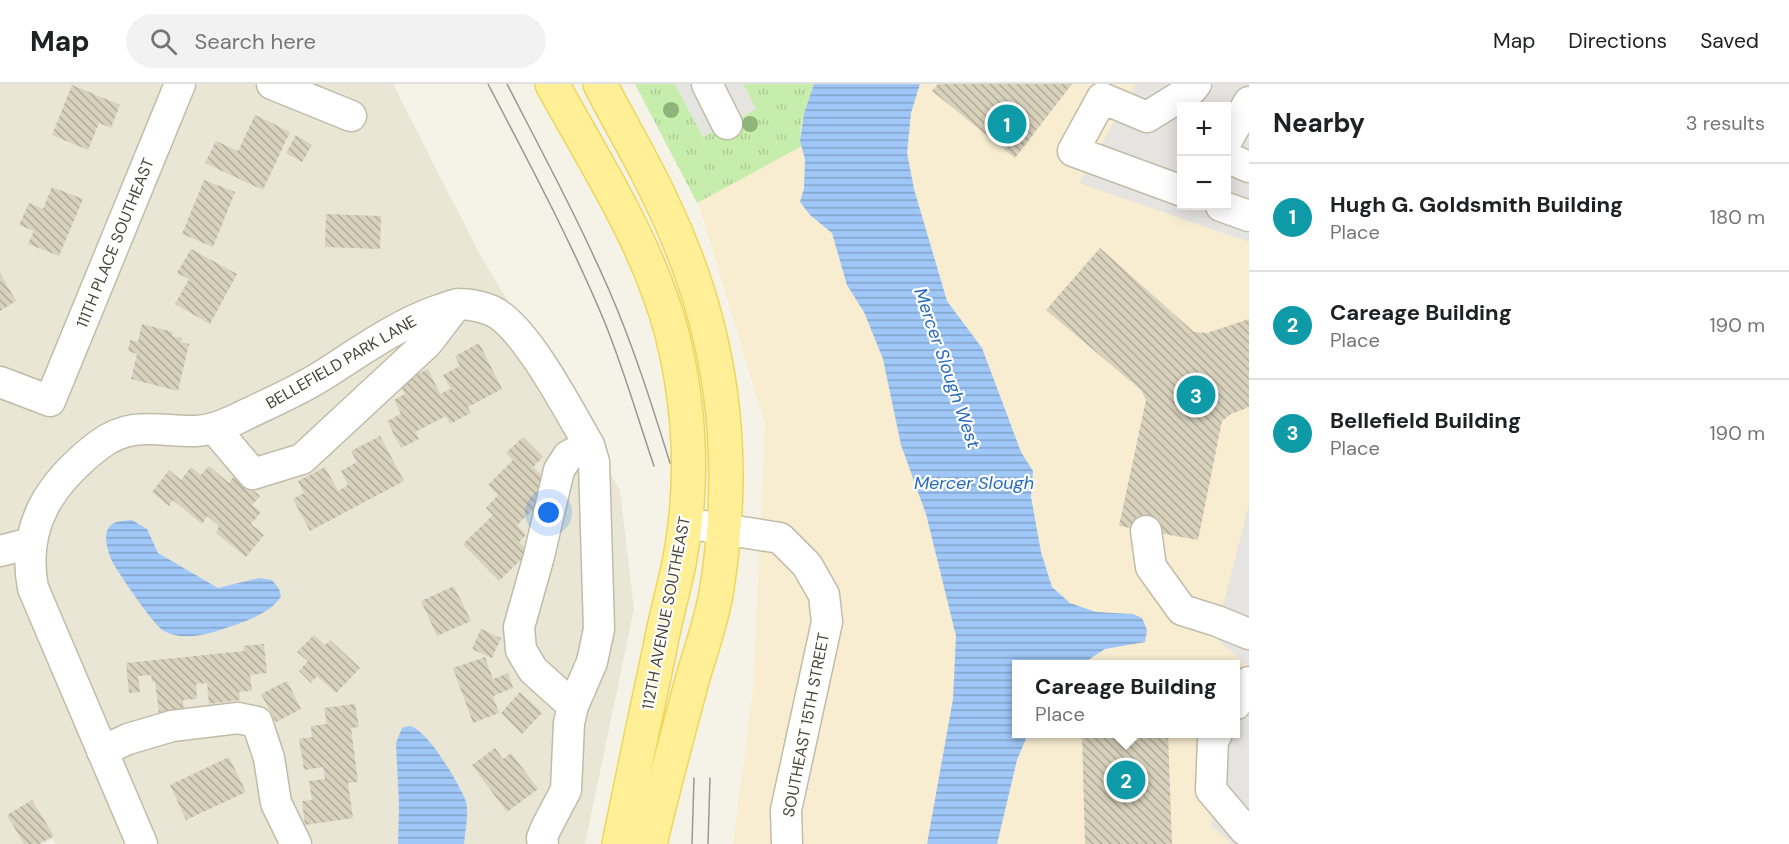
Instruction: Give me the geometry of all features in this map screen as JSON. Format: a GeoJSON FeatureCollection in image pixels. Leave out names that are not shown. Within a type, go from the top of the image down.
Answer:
{"type":"FeatureCollection","features":[{"type":"Feature","properties":{"kind":"main road","name":"112TH AVENUE SOUTHEAST"},"geometry":{"type":"LineString","coordinates":[[552,84],[620,208],[651,272],[672,334],[689,431],[689,477],[679,562],[619,844]]}},
{"type":"Feature","properties":{"kind":"main road"},"geometry":{"type":"LineString","coordinates":[[600,84],[662,201],[689,266],[705,312],[723,400],[726,478],[724,528],[715,596],[650,844]]}},
{"type":"Feature","properties":{"kind":"street","name":"111TH PLACE SOUTHEAST"},"geometry":{"type":"LineString","coordinates":[[0,382],[50,401],[180,84]]}},
{"type":"Feature","properties":{"kind":"street"},"geometry":{"type":"LineString","coordinates":[[272,84],[351,116]]}},
{"type":"Feature","properties":{"kind":"street"},"geometry":{"type":"LineString","coordinates":[[707,84],[727,124]]}},
{"type":"Feature","properties":{"kind":"street"},"geometry":{"type":"LineString","coordinates":[[1177,189],[1073,151],[1102,98],[1147,117],[1192,89],[1196,84]]}},
{"type":"Feature","properties":{"kind":"street"},"geometry":{"type":"LineString","coordinates":[[1231,135],[1249,102]]}},
{"type":"Feature","properties":{"kind":"street"},"geometry":{"type":"LineString","coordinates":[[1231,159],[1249,167]]}},
{"type":"Feature","properties":{"kind":"street"},"geometry":{"type":"LineString","coordinates":[[1231,210],[1249,216]]}},
{"type":"Feature","properties":{"kind":"street"},"geometry":{"type":"LineString","coordinates":[[214,428],[253,474],[302,459],[427,343],[457,304]]}},
{"type":"Feature","properties":{"kind":"street","name":"BELLEFIELD PARK LANE"},"geometry":{"type":"LineString","coordinates":[[142,844],[33,588],[29,555],[42,507],[60,481],[80,460],[102,442],[124,431],[144,428],[197,431],[214,428],[244,416],[318,378],[420,317],[457,304],[489,309],[504,317],[526,341],[589,445],[594,462],[599,629],[592,662],[573,706],[569,723],[567,790],[546,828],[542,838],[543,844]]}},
{"type":"Feature","properties":{"kind":"street"},"geometry":{"type":"LineString","coordinates":[[573,706],[533,670],[521,650],[519,627],[539,556],[559,470],[568,456],[589,445]]}},
{"type":"Feature","properties":{"kind":"street","name":"SOUTHEAST 15TH STREET"},"geometry":{"type":"LineString","coordinates":[[685,523],[780,538],[807,565],[824,595],[827,622],[786,810],[787,844]]}},
{"type":"Feature","properties":{"kind":"street"},"geometry":{"type":"LineString","coordinates":[[1146,531],[1151,567],[1182,610],[1249,634]]}},
{"type":"Feature","properties":{"kind":"street"},"geometry":{"type":"LineString","coordinates":[[0,551],[31,543]]}},
{"type":"Feature","properties":{"kind":"street"},"geometry":{"type":"LineString","coordinates":[[1240,697],[1249,682]]}},
{"type":"Feature","properties":{"kind":"street"},"geometry":{"type":"LineString","coordinates":[[102,751],[128,739],[172,726],[238,718],[256,722],[269,758],[276,803],[296,844]]}},
{"type":"Feature","properties":{"kind":"street"},"geometry":{"type":"LineString","coordinates":[[1214,738],[1211,789],[1248,829]]}},
{"type":"Feature","properties":{"kind":"shaded area"},"geometry":{"type":"Polygon","coordinates":[[[0,84],[393,84],[479,253],[620,490],[634,609],[585,844],[56,844],[53,839],[43,844],[0,844],[0,84]]]}},
{"type":"Feature","properties":{"kind":"shaded area"},"geometry":{"type":"Polygon","coordinates":[[[640,84],[1249,84],[1249,844],[733,844],[753,688],[765,425],[693,185],[640,84]]]}},
{"type":"Feature","properties":{"kind":"shaded area"},"geometry":{"type":"Polygon","coordinates":[[[675,84],[743,84],[756,109],[703,137],[675,84]]]}},
{"type":"Feature","properties":{"kind":"shaded area"},"geometry":{"type":"Polygon","coordinates":[[[1136,84],[1249,84],[1249,242],[1079,183],[1136,84]]]}},
{"type":"Feature","properties":{"kind":"shaded area"},"geometry":{"type":"Polygon","coordinates":[[[1249,504],[1249,667],[1213,636],[1249,504]]]}},
{"type":"Feature","properties":{"kind":"shaded area"},"geometry":{"type":"Polygon","coordinates":[[[1249,708],[1249,844],[1233,844],[1211,826],[1223,744],[1228,738],[1240,738],[1240,721],[1249,708]]]}},
{"type":"Feature","properties":{"kind":"green space"},"geometry":{"type":"Polygon","coordinates":[[[635,84],[675,84],[703,137],[756,109],[743,84],[814,84],[800,132],[802,146],[697,203],[635,84]]]}},
{"type":"Feature","properties":{"kind":"water","name":"Mercer Slough"},"geometry":{"type":"Polygon","coordinates":[[[814,84],[920,84],[911,113],[907,153],[914,189],[947,301],[982,348],[1021,452],[1033,471],[1031,497],[1041,552],[1052,587],[1070,603],[1096,612],[1133,614],[1142,618],[1147,630],[1145,642],[1105,649],[1088,660],[1012,660],[1012,738],[1026,738],[1017,760],[997,844],[927,844],[953,699],[956,636],[926,514],[901,445],[883,359],[864,312],[847,285],[832,233],[810,215],[800,202],[804,188],[805,159],[800,141],[804,113],[814,84]]]}},
{"type":"Feature","properties":{"kind":"water"},"geometry":{"type":"Polygon","coordinates":[[[132,520],[147,529],[158,553],[218,588],[259,578],[272,580],[281,596],[273,606],[261,614],[218,631],[181,636],[164,631],[136,598],[115,567],[106,543],[106,534],[112,524],[132,520]]]}},
{"type":"Feature","properties":{"kind":"water"},"geometry":{"type":"Polygon","coordinates":[[[409,726],[416,729],[433,746],[463,794],[467,812],[464,844],[398,844],[396,743],[402,728],[409,726]]]}},
{"type":"Feature","properties":{"kind":"building"},"geometry":{"type":"Polygon","coordinates":[[[938,84],[1072,84],[1015,158],[932,91],[938,84]]]}},
{"type":"Feature","properties":{"kind":"building"},"geometry":{"type":"Polygon","coordinates":[[[72,85],[120,105],[111,128],[99,123],[88,150],[52,135],[72,85]]]}},
{"type":"Feature","properties":{"kind":"building"},"geometry":{"type":"Polygon","coordinates":[[[255,115],[290,132],[263,190],[205,163],[216,141],[238,151],[255,115]]]}},
{"type":"Feature","properties":{"kind":"building"},"geometry":{"type":"Polygon","coordinates":[[[296,135],[312,145],[302,162],[286,153],[296,135]]]}},
{"type":"Feature","properties":{"kind":"building"},"geometry":{"type":"Polygon","coordinates":[[[204,180],[235,192],[213,247],[182,234],[204,180]]]}},
{"type":"Feature","properties":{"kind":"building"},"geometry":{"type":"Polygon","coordinates":[[[52,187],[83,199],[59,256],[28,244],[34,231],[19,225],[29,203],[43,209],[52,187]]]}},
{"type":"Feature","properties":{"kind":"building"},"geometry":{"type":"Polygon","coordinates":[[[326,214],[381,216],[380,249],[325,247],[326,214]]]}},
{"type":"Feature","properties":{"kind":"building"},"geometry":{"type":"Polygon","coordinates":[[[1100,248],[1194,332],[1207,333],[1249,319],[1249,407],[1231,414],[1222,421],[1198,540],[1119,526],[1146,400],[1141,390],[1046,310],[1100,248]]]}},
{"type":"Feature","properties":{"kind":"building"},"geometry":{"type":"Polygon","coordinates":[[[191,249],[237,274],[210,324],[175,304],[189,279],[177,273],[191,249]]]}},
{"type":"Feature","properties":{"kind":"building"},"geometry":{"type":"Polygon","coordinates":[[[0,273],[16,301],[0,311],[0,273]]]}},
{"type":"Feature","properties":{"kind":"building"},"geometry":{"type":"Polygon","coordinates":[[[142,324],[173,332],[172,336],[182,338],[181,342],[189,344],[178,391],[131,379],[137,354],[128,351],[130,340],[138,342],[142,324]]]}},
{"type":"Feature","properties":{"kind":"building"},"geometry":{"type":"Polygon","coordinates":[[[479,343],[502,389],[468,407],[471,413],[450,424],[446,416],[415,432],[419,439],[401,448],[387,421],[401,414],[394,400],[405,394],[399,383],[428,369],[440,394],[451,389],[443,375],[460,366],[455,356],[479,343]]]}},
{"type":"Feature","properties":{"kind":"building"},"geometry":{"type":"Polygon","coordinates":[[[380,436],[404,481],[310,531],[293,499],[304,493],[298,481],[325,467],[338,491],[348,485],[341,471],[357,462],[351,451],[380,436]]]}},
{"type":"Feature","properties":{"kind":"building"},"geometry":{"type":"Polygon","coordinates":[[[523,437],[543,457],[533,467],[546,480],[539,487],[547,496],[517,525],[526,535],[519,542],[529,552],[499,581],[463,544],[493,515],[486,508],[498,495],[488,485],[513,460],[506,453],[523,437]]]}},
{"type":"Feature","properties":{"kind":"building"},"geometry":{"type":"Polygon","coordinates":[[[209,466],[229,483],[235,475],[260,496],[252,505],[261,512],[251,524],[264,535],[246,557],[216,533],[219,526],[207,516],[202,524],[173,500],[169,506],[152,492],[169,470],[181,480],[191,467],[201,475],[209,466]]]}},
{"type":"Feature","properties":{"kind":"building"},"geometry":{"type":"Polygon","coordinates":[[[454,586],[471,621],[437,636],[421,601],[454,586]]]}},
{"type":"Feature","properties":{"kind":"building"},"geometry":{"type":"Polygon","coordinates":[[[481,629],[501,638],[492,658],[472,649],[481,629]]]}},
{"type":"Feature","properties":{"kind":"building"},"geometry":{"type":"Polygon","coordinates":[[[314,635],[325,645],[330,640],[360,668],[336,693],[317,676],[311,683],[299,671],[308,661],[297,652],[314,635]]]}},
{"type":"Feature","properties":{"kind":"building"},"geometry":{"type":"Polygon","coordinates":[[[264,644],[267,673],[250,675],[252,691],[239,692],[240,700],[209,704],[207,683],[196,684],[197,699],[183,700],[184,710],[159,713],[155,681],[152,682],[151,675],[138,676],[140,692],[129,693],[126,663],[244,651],[243,646],[264,644]]]}},
{"type":"Feature","properties":{"kind":"building"},"geometry":{"type":"Polygon","coordinates":[[[485,657],[493,679],[508,673],[513,688],[493,696],[499,713],[473,723],[453,668],[485,657]]]}},
{"type":"Feature","properties":{"kind":"building"},"geometry":{"type":"Polygon","coordinates":[[[287,681],[301,709],[276,722],[261,694],[287,681]]]}},
{"type":"Feature","properties":{"kind":"building"},"geometry":{"type":"Polygon","coordinates":[[[520,692],[542,713],[522,734],[501,713],[520,692]]]}},
{"type":"Feature","properties":{"kind":"building"},"geometry":{"type":"Polygon","coordinates":[[[355,704],[359,727],[351,728],[358,782],[348,783],[353,818],[305,825],[302,801],[312,800],[309,781],[325,779],[323,767],[304,770],[299,739],[312,737],[311,726],[327,724],[324,708],[355,704]]]}},
{"type":"Feature","properties":{"kind":"building"},"geometry":{"type":"Polygon","coordinates":[[[1082,738],[1168,738],[1172,844],[1085,844],[1082,738]]]}},
{"type":"Feature","properties":{"kind":"building"},"geometry":{"type":"Polygon","coordinates":[[[495,748],[503,759],[511,753],[538,789],[507,812],[472,765],[495,748]]]}},
{"type":"Feature","properties":{"kind":"building"},"geometry":{"type":"Polygon","coordinates":[[[229,757],[246,792],[186,820],[170,785],[229,757]]]}},
{"type":"Feature","properties":{"kind":"building"},"geometry":{"type":"Polygon","coordinates":[[[32,800],[54,836],[39,844],[24,844],[7,815],[32,800]]]}},
{"type":"Feature","properties":{"kind":"tram line"},"geometry":{"type":"LineString","coordinates":[[488,84],[592,292],[618,359],[654,466]]}},
{"type":"Feature","properties":{"kind":"tram line"},"geometry":{"type":"LineString","coordinates":[[507,84],[609,290],[634,354],[670,463]]}},
{"type":"Feature","properties":{"kind":"tram line"},"geometry":{"type":"LineString","coordinates":[[692,844],[694,778]]}},
{"type":"Feature","properties":{"kind":"tram line"},"geometry":{"type":"LineString","coordinates":[[708,844],[710,778]]}},
{"type":"Feature","properties":{"kind":"place","name":"Hugh G. Goldsmith Building"},"geometry":{"type":"Point","coordinates":[1007,124]}},
{"type":"Feature","properties":{"kind":"place","name":"Bellefield Building"},"geometry":{"type":"Point","coordinates":[1196,395]}},
{"type":"Feature","properties":{"kind":"place","name":"Careage Building"},"geometry":{"type":"Point","coordinates":[1126,780]}},
{"type":"Feature","properties":{"kind":"water label","name":"Mercer Slough West"},"geometry":{"type":"Point","coordinates":[947,368]}}]}
